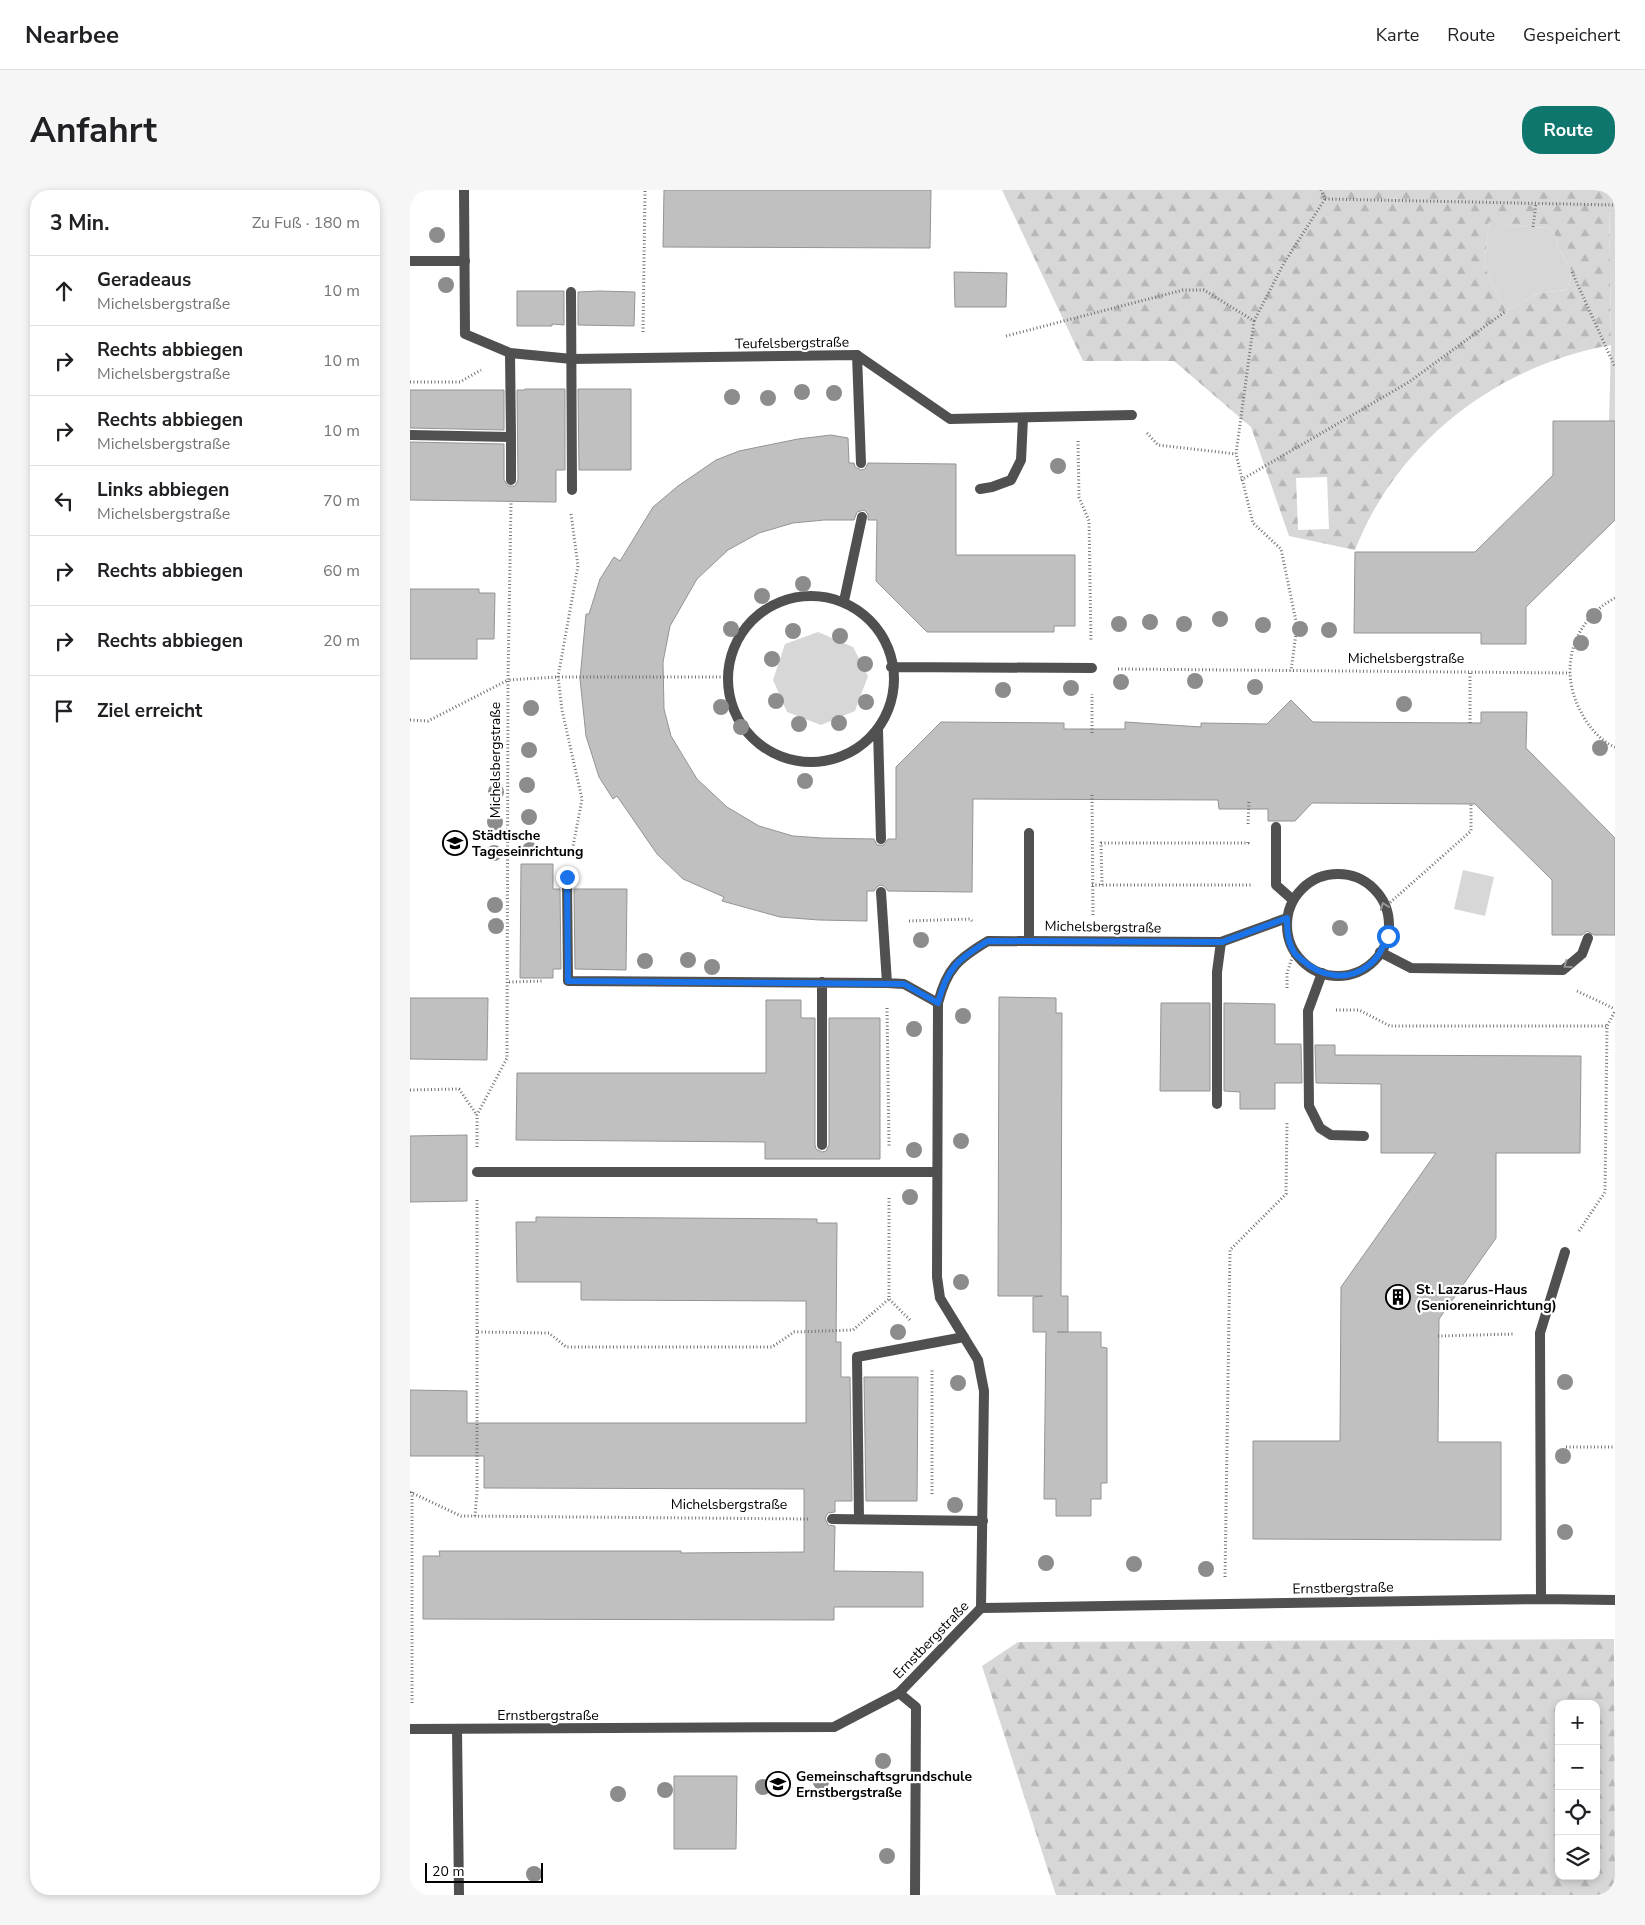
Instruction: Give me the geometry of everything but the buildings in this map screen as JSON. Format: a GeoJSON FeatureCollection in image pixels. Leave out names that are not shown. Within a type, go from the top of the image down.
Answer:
{"type":"FeatureCollection","features":[{"type":"Feature","properties":{"kind":"street","name":"Teufelsbergstraße"},"geometry":{"type":"LineString","coordinates":[[464,190],[465,334],[510,353],[572,359],[857,355],[950,419],[1132,415]]}},
{"type":"Feature","properties":{"kind":"street"},"geometry":{"type":"LineString","coordinates":[[410,261],[465,261]]}},
{"type":"Feature","properties":{"kind":"street"},"geometry":{"type":"LineString","coordinates":[[571,292],[572,490]]}},
{"type":"Feature","properties":{"kind":"street"},"geometry":{"type":"LineString","coordinates":[[510,353],[511,480]]}},
{"type":"Feature","properties":{"kind":"street"},"geometry":{"type":"LineString","coordinates":[[857,355],[861,463]]}},
{"type":"Feature","properties":{"kind":"street"},"geometry":{"type":"LineString","coordinates":[[980,489],[1011,480],[1021,460],[1024,418]]}},
{"type":"Feature","properties":{"kind":"street"},"geometry":{"type":"LineString","coordinates":[[410,436],[511,437]]}},
{"type":"Feature","properties":{"kind":"street"},"geometry":{"type":"LineString","coordinates":[[844,601],[862,517]]}},
{"type":"Feature","properties":{"kind":"street"},"geometry":{"type":"LineString","coordinates":[[810,596],[844,601],[873,624],[886,641],[890,667],[893,687],[886,714],[878,730],[868,740],[842,756],[818,762],[796,762],[762,747],[744,730],[731,705],[727,686],[732,650],[746,626],[766,608],[790,598],[810,596]]}},
{"type":"Feature","properties":{"kind":"street"},"geometry":{"type":"LineString","coordinates":[[890,667],[1092,668]]}},
{"type":"Feature","properties":{"kind":"street"},"geometry":{"type":"LineString","coordinates":[[878,730],[881,839]]}},
{"type":"Feature","properties":{"kind":"street"},"geometry":{"type":"LineString","coordinates":[[1276,826],[1276,885],[1293,900]]}},
{"type":"Feature","properties":{"kind":"street"},"geometry":{"type":"LineString","coordinates":[[1029,833],[1029,940]]}},
{"type":"Feature","properties":{"kind":"street"},"geometry":{"type":"LineString","coordinates":[[1336,874],[1356,877],[1371,886],[1382,899],[1385,907],[1388,916],[1388,936],[1380,952],[1369,966],[1353,974],[1335,976],[1322,973],[1308,965],[1294,952],[1287,935],[1287,918],[1293,900],[1304,886],[1319,877],[1336,874]]}},
{"type":"Feature","properties":{"kind":"street"},"geometry":{"type":"LineString","coordinates":[[567,877],[568,981],[904,984],[938,1003]]}},
{"type":"Feature","properties":{"kind":"street"},"geometry":{"type":"LineString","coordinates":[[881,892],[887,983]]}},
{"type":"Feature","properties":{"kind":"street","name":"Michelsbergstraße"},"geometry":{"type":"LineString","coordinates":[[988,941],[1222,942],[1287,918]]}},
{"type":"Feature","properties":{"kind":"street"},"geometry":{"type":"LineString","coordinates":[[1380,952],[1411,968],[1563,970],[1582,954],[1588,938]]}},
{"type":"Feature","properties":{"kind":"street"},"geometry":{"type":"LineString","coordinates":[[981,1608],[984,1391],[978,1360],[940,1298],[937,1277],[936,1172],[938,1003],[944,982],[950,971],[964,956],[988,941]]}},
{"type":"Feature","properties":{"kind":"street"},"geometry":{"type":"LineString","coordinates":[[1217,1104],[1217,972],[1222,942]]}},
{"type":"Feature","properties":{"kind":"street"},"geometry":{"type":"LineString","coordinates":[[1322,973],[1308,1011],[1309,1106],[1320,1128],[1331,1135],[1364,1136]]}},
{"type":"Feature","properties":{"kind":"street"},"geometry":{"type":"LineString","coordinates":[[822,982],[822,1145]]}},
{"type":"Feature","properties":{"kind":"street"},"geometry":{"type":"LineString","coordinates":[[477,1172],[936,1172]]}},
{"type":"Feature","properties":{"kind":"street"},"geometry":{"type":"LineString","coordinates":[[1541,1599],[1540,1333],[1565,1252]]}},
{"type":"Feature","properties":{"kind":"street"},"geometry":{"type":"LineString","coordinates":[[859,1519],[857,1357],[964,1337]]}},
{"type":"Feature","properties":{"kind":"street"},"geometry":{"type":"LineString","coordinates":[[832,1519],[983,1520]]}},
{"type":"Feature","properties":{"kind":"street","name":"Ernstbergstraße"},"geometry":{"type":"LineString","coordinates":[[411,1729],[834,1727],[899,1692],[981,1608],[1541,1599],[1615,1600]]}},
{"type":"Feature","properties":{"kind":"street"},"geometry":{"type":"LineString","coordinates":[[899,1692],[916,1707],[916,1895]]}},
{"type":"Feature","properties":{"kind":"street"},"geometry":{"type":"LineString","coordinates":[[458,1729],[459,1895]]}},
{"type":"Feature","properties":{"kind":"path"},"geometry":{"type":"LineString","coordinates":[[643,359],[645,190]]}},
{"type":"Feature","properties":{"kind":"path"},"geometry":{"type":"LineString","coordinates":[[1321,190],[1325,198]]}},
{"type":"Feature","properties":{"kind":"path"},"geometry":{"type":"LineString","coordinates":[[1325,198],[1615,205]]}},
{"type":"Feature","properties":{"kind":"path"},"geometry":{"type":"LineString","coordinates":[[1291,671],[1297,626],[1281,548],[1253,523],[1236,454],[1254,321],[1284,263],[1325,198]]}},
{"type":"Feature","properties":{"kind":"path"},"geometry":{"type":"LineString","coordinates":[[1534,227],[1536,203]]}},
{"type":"Feature","properties":{"kind":"path"},"geometry":{"type":"LineString","coordinates":[[1572,272],[1615,367]]}},
{"type":"Feature","properties":{"kind":"path"},"geometry":{"type":"LineString","coordinates":[[1006,336],[1183,290],[1204,290],[1254,321]]}},
{"type":"Feature","properties":{"kind":"path"},"geometry":{"type":"LineString","coordinates":[[1241,480],[1409,382],[1506,311]]}},
{"type":"Feature","properties":{"kind":"path"},"geometry":{"type":"LineString","coordinates":[[410,382],[460,382],[510,353]]}},
{"type":"Feature","properties":{"kind":"path"},"geometry":{"type":"LineString","coordinates":[[1132,415],[1158,445],[1236,454]]}},
{"type":"Feature","properties":{"kind":"path"},"geometry":{"type":"LineString","coordinates":[[1078,417],[1079,497],[1089,520],[1092,733]]}},
{"type":"Feature","properties":{"kind":"path"},"geometry":{"type":"LineString","coordinates":[[508,680],[511,480]]}},
{"type":"Feature","properties":{"kind":"path"},"geometry":{"type":"LineString","coordinates":[[567,877],[582,799],[562,710],[558,677],[578,566],[570,506],[572,490]]}},
{"type":"Feature","properties":{"kind":"path"},"geometry":{"type":"LineString","coordinates":[[1615,598],[1603,605],[1583,626],[1571,653],[1570,673],[1573,698],[1587,724],[1615,747]]}},
{"type":"Feature","properties":{"kind":"path","name":"Michelsbergstraße"},"geometry":{"type":"LineString","coordinates":[[1092,668],[1570,673]]}},
{"type":"Feature","properties":{"kind":"path"},"geometry":{"type":"LineString","coordinates":[[1470,672],[1470,723]]}},
{"type":"Feature","properties":{"kind":"path"},"geometry":{"type":"LineString","coordinates":[[410,720],[428,720],[508,680],[558,677],[728,677]]}},
{"type":"Feature","properties":{"kind":"path","name":"Michelsbergstraße"},"geometry":{"type":"LineString","coordinates":[[475,1516],[477,1492],[478,1332],[477,1115],[508,1058],[508,680]]}},
{"type":"Feature","properties":{"kind":"path"},"geometry":{"type":"LineString","coordinates":[[1092,795],[1092,885],[1276,885]]}},
{"type":"Feature","properties":{"kind":"path"},"geometry":{"type":"LineString","coordinates":[[1248,826],[1249,800]]}},
{"type":"Feature","properties":{"kind":"path"},"geometry":{"type":"LineString","coordinates":[[1385,907],[1471,831],[1471,804]]}},
{"type":"Feature","properties":{"kind":"path"},"geometry":{"type":"LineString","coordinates":[[1102,885],[1101,843],[1248,843],[1248,834]]}},
{"type":"Feature","properties":{"kind":"path"},"geometry":{"type":"LineString","coordinates":[[884,922],[970,920],[988,941]]}},
{"type":"Feature","properties":{"kind":"path"},"geometry":{"type":"LineString","coordinates":[[1294,952],[1287,973],[1288,1011],[1359,1010],[1390,1026],[1607,1026]]}},
{"type":"Feature","properties":{"kind":"path"},"geometry":{"type":"LineString","coordinates":[[509,982],[568,981]]}},
{"type":"Feature","properties":{"kind":"path"},"geometry":{"type":"LineString","coordinates":[[887,983],[889,1298],[932,1344],[932,1520]]}},
{"type":"Feature","properties":{"kind":"path"},"geometry":{"type":"LineString","coordinates":[[1565,1252],[1605,1192],[1607,1026],[1615,1011]]}},
{"type":"Feature","properties":{"kind":"path"},"geometry":{"type":"LineString","coordinates":[[410,1090],[459,1090],[477,1115]]}},
{"type":"Feature","properties":{"kind":"path"},"geometry":{"type":"LineString","coordinates":[[1225,1604],[1230,1250],[1286,1194],[1287,1117]]}},
{"type":"Feature","properties":{"kind":"path"},"geometry":{"type":"LineString","coordinates":[[478,1332],[548,1333],[566,1347],[772,1347],[794,1332],[853,1330],[889,1298]]}},
{"type":"Feature","properties":{"kind":"path"},"geometry":{"type":"LineString","coordinates":[[1438,1336],[1540,1333]]}},
{"type":"Feature","properties":{"kind":"path"},"geometry":{"type":"LineString","coordinates":[[1540,1448],[1615,1447]]}},
{"type":"Feature","properties":{"kind":"path","name":"Michelsbergstraße"},"geometry":{"type":"LineString","coordinates":[[411,1729],[411,1492],[460,1516],[832,1519]]}},
{"type":"Feature","properties":{"kind":"green space"},"geometry":{"type":"Polygon","coordinates":[[[1002,190],[1609,190],[1611,345],[1569,355],[1529,370],[1491,390],[1456,414],[1425,443],[1397,475],[1373,511],[1355,550],[1289,536],[1251,427],[1174,361],[1083,361],[1002,190]],[[1489,221],[1484,266],[1506,311],[1538,293],[1567,290],[1572,272],[1558,247],[1555,235],[1549,228],[1512,226],[1489,221]],[[1327,477],[1296,478],[1298,530],[1329,529],[1327,477]]]}},
{"type":"Feature","properties":{"kind":"green space"},"geometry":{"type":"Polygon","coordinates":[[[1609,190],[1615,190],[1615,421],[1609,421],[1611,345],[1609,190]]]}},
{"type":"Feature","properties":{"kind":"green space"},"geometry":{"type":"Polygon","coordinates":[[[1489,220],[1512,226],[1549,228],[1555,235],[1558,247],[1572,272],[1567,290],[1538,293],[1506,311],[1484,266],[1489,220]]]}},
{"type":"Feature","properties":{"kind":"green space"},"geometry":{"type":"Polygon","coordinates":[[[818,632],[853,647],[868,676],[855,711],[821,725],[787,712],[773,680],[785,644],[818,632]]]}},
{"type":"Feature","properties":{"kind":"green space"},"geometry":{"type":"Polygon","coordinates":[[[1463,870],[1494,877],[1485,916],[1454,909],[1463,870]]]}},
{"type":"Feature","properties":{"kind":"green space"},"geometry":{"type":"Polygon","coordinates":[[[1614,1639],[1615,1895],[1056,1895],[982,1666],[1018,1642],[1614,1639]]]}},
{"type":"Feature","properties":{"kind":"place","name":"Städtische Tageseinrichtung"},"geometry":{"type":"Point","coordinates":[455,843]}},
{"type":"Feature","properties":{"kind":"place","name":"St. Lazarus-Haus (Senioreneinrichtung)"},"geometry":{"type":"Point","coordinates":[1398,1297]}},
{"type":"Feature","properties":{"kind":"place","name":"Gemeinschaftsgrundschule Ernstbergstraße"},"geometry":{"type":"Point","coordinates":[778,1784]}},
{"type":"Feature","properties":{"kind":"route"},"geometry":{"type":"LineString","coordinates":[[567,877],[568,981],[904,984],[938,1003],[944,982],[950,971],[964,956],[988,941],[1222,942],[1287,918],[1287,935],[1294,952],[1308,965],[1322,973],[1335,976],[1353,974],[1369,966],[1380,952],[1388,936]]}}]}
